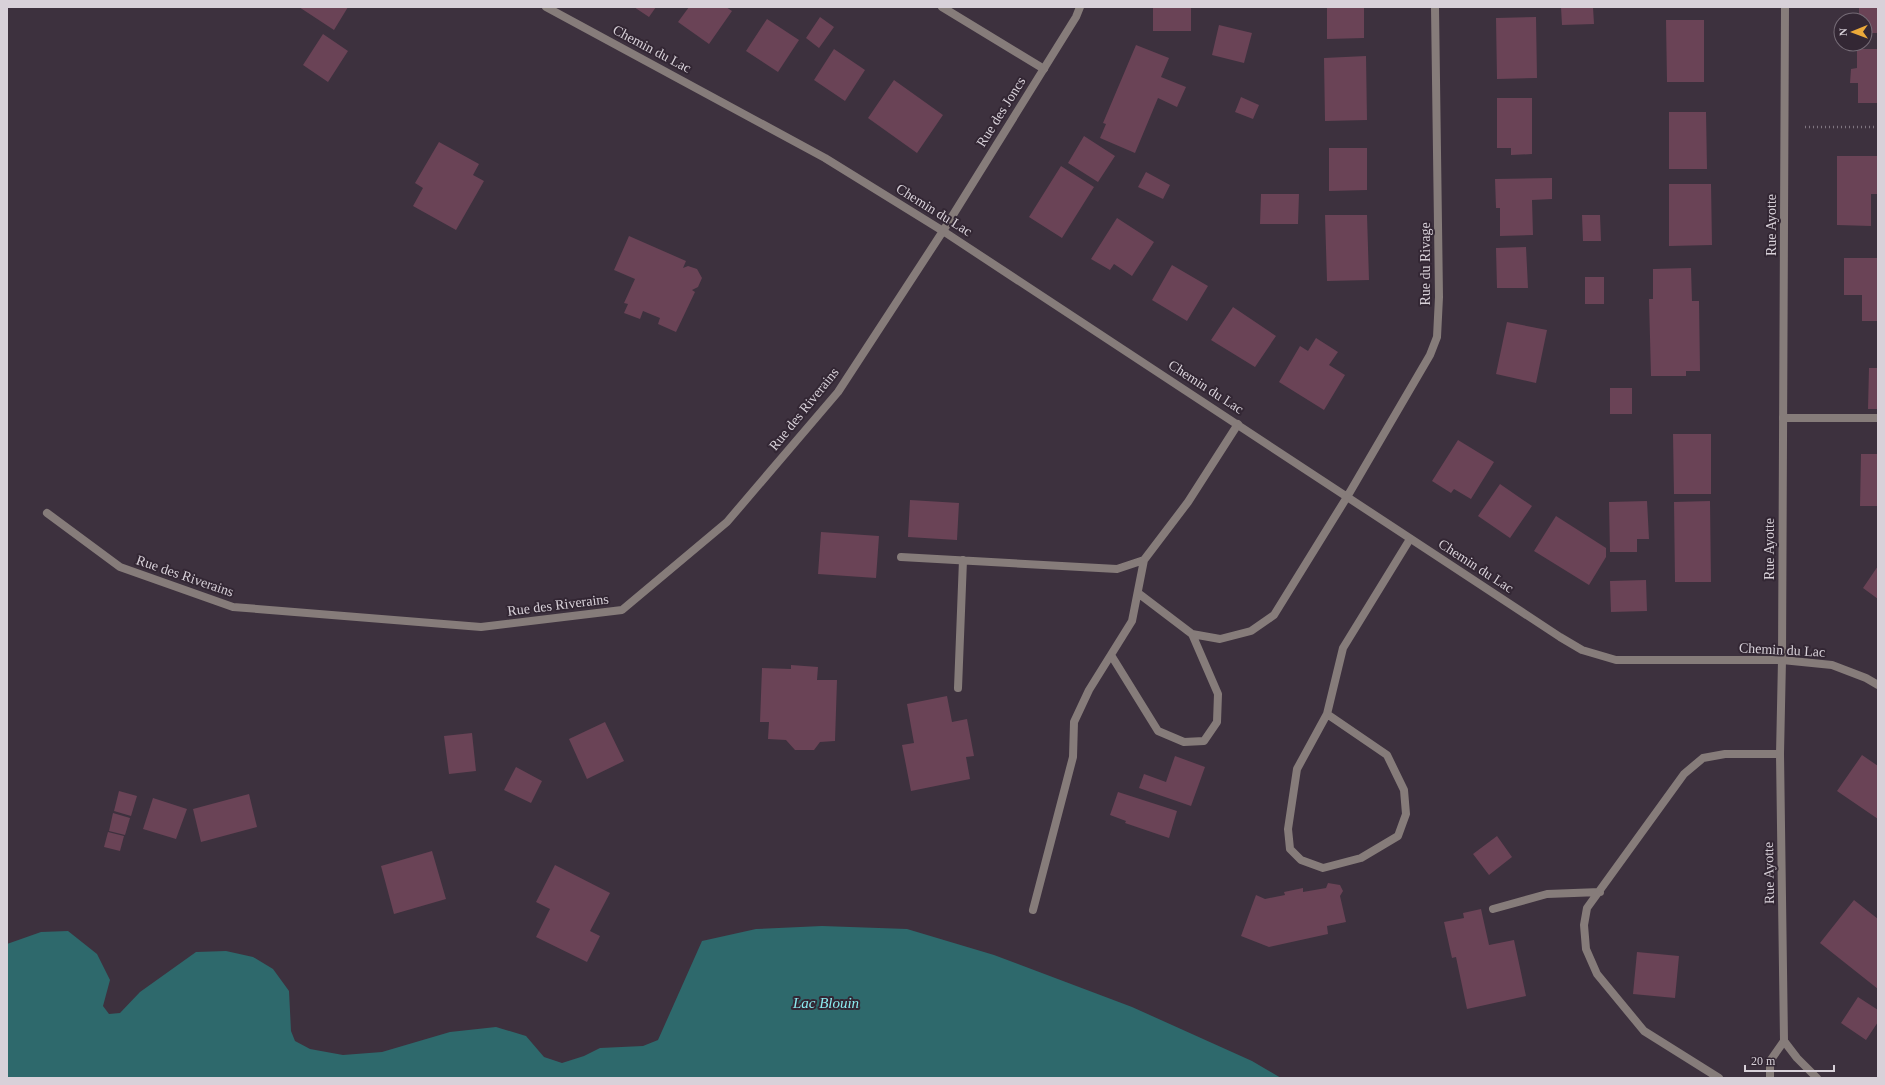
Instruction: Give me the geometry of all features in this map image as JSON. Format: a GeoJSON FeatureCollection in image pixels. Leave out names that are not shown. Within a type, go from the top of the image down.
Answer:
{"type":"FeatureCollection","features":[{"type":"Feature","properties":{"kind":"street","name":"Chemin du Lac"},"geometry":{"type":"LineString","coordinates":[[546,7],[825,158],[943,231],[1238,424],[1410,539],[1582,650],[1616,660],[1782,660],[1832,665],[1866,678],[1878,685]]}},
{"type":"Feature","properties":{"kind":"street"},"geometry":{"type":"LineString","coordinates":[[942,7],[1044,69]]}},
{"type":"Feature","properties":{"kind":"street","name":"Rue des Joncs"},"geometry":{"type":"LineString","coordinates":[[943,231],[1076,17],[1080,7]]}},
{"type":"Feature","properties":{"kind":"street","name":"Rue du Rivage"},"geometry":{"type":"LineString","coordinates":[[1192,634],[1220,639],[1251,631],[1274,615],[1347,497],[1430,355],[1437,338],[1440,297],[1435,7]]}},
{"type":"Feature","properties":{"kind":"street","name":"Rue Ayotte"},"geometry":{"type":"LineString","coordinates":[[1784,1041],[1780,754],[1782,660],[1785,7]]}},
{"type":"Feature","properties":{"kind":"street","name":"Rue des Riverains"},"geometry":{"type":"LineString","coordinates":[[47,513],[120,567],[232,607],[481,627],[622,610],[727,522],[838,392],[943,231]]}},
{"type":"Feature","properties":{"kind":"street"},"geometry":{"type":"LineString","coordinates":[[1783,418],[1878,418]]}},
{"type":"Feature","properties":{"kind":"street"},"geometry":{"type":"LineString","coordinates":[[1032,910],[1073,757],[1074,722],[1089,690],[1132,621],[1144,560],[1188,502],[1238,424]]}},
{"type":"Feature","properties":{"kind":"street"},"geometry":{"type":"LineString","coordinates":[[1327,714],[1387,755],[1404,790],[1406,814],[1398,836],[1361,858],[1323,868],[1301,860],[1290,849],[1288,829],[1297,769],[1327,714],[1343,648],[1410,539]]}},
{"type":"Feature","properties":{"kind":"street"},"geometry":{"type":"LineString","coordinates":[[901,557],[1117,569],[1144,560]]}},
{"type":"Feature","properties":{"kind":"street"},"geometry":{"type":"LineString","coordinates":[[958,688],[963,560]]}},
{"type":"Feature","properties":{"kind":"street"},"geometry":{"type":"LineString","coordinates":[[1110,655],[1158,731],[1184,742],[1204,741],[1217,722],[1218,694],[1192,634],[1138,592]]}},
{"type":"Feature","properties":{"kind":"street"},"geometry":{"type":"LineString","coordinates":[[1719,1078],[1644,1031],[1597,974],[1586,949],[1584,926],[1587,908],[1684,774],[1703,758],[1725,754],[1780,754]]}},
{"type":"Feature","properties":{"kind":"street"},"geometry":{"type":"LineString","coordinates":[[1493,909],[1547,894],[1600,892]]}},
{"type":"Feature","properties":{"kind":"street"},"geometry":{"type":"LineString","coordinates":[[1770,1078],[1770,1061],[1784,1041],[1797,1058],[1817,1078]]}},
{"type":"Feature","properties":{"kind":"path"},"geometry":{"type":"LineString","coordinates":[[1784,127],[1878,127]]}},
{"type":"Feature","properties":{"kind":"water","name":"Lac Blouin"},"geometry":{"type":"Polygon","coordinates":[[[822,926],[907,929],[994,955],[1132,1007],[1252,1061],[1281,1078],[7,1078],[7,944],[41,932],[68,931],[97,954],[110,980],[103,1006],[109,1014],[120,1013],[140,992],[196,952],[226,951],[253,957],[273,969],[289,991],[291,1031],[295,1041],[310,1049],[343,1055],[382,1052],[450,1032],[496,1027],[526,1036],[544,1057],[562,1063],[584,1056],[600,1048],[643,1046],[658,1040],[702,941],[756,929],[822,926]]]}},
{"type":"Feature","properties":{"kind":"building"},"geometry":{"type":"Polygon","coordinates":[[[299,7],[348,7],[334,30],[299,7]]]}},
{"type":"Feature","properties":{"kind":"building"},"geometry":{"type":"Polygon","coordinates":[[[634,7],[656,7],[649,17],[634,7]]]}},
{"type":"Feature","properties":{"kind":"building"},"geometry":{"type":"Polygon","coordinates":[[[689,7],[726,7],[732,11],[709,44],[678,22],[689,7]]]}},
{"type":"Feature","properties":{"kind":"building"},"geometry":{"type":"Polygon","coordinates":[[[1153,7],[1191,7],[1191,31],[1153,31],[1153,7]]]}},
{"type":"Feature","properties":{"kind":"building"},"geometry":{"type":"Polygon","coordinates":[[[1327,7],[1364,7],[1364,38],[1327,39],[1327,7]]]}},
{"type":"Feature","properties":{"kind":"building"},"geometry":{"type":"Polygon","coordinates":[[[1561,7],[1593,7],[1594,24],[1562,25],[1561,7]]]}},
{"type":"Feature","properties":{"kind":"building"},"geometry":{"type":"Polygon","coordinates":[[[1859,7],[1878,7],[1878,33],[1873,33],[1873,12],[1859,12],[1859,7]]]}},
{"type":"Feature","properties":{"kind":"building"},"geometry":{"type":"Polygon","coordinates":[[[820,17],[834,27],[819,48],[806,38],[820,17]]]}},
{"type":"Feature","properties":{"kind":"building"},"geometry":{"type":"Polygon","coordinates":[[[1536,17],[1537,78],[1497,79],[1496,18],[1536,17]]]}},
{"type":"Feature","properties":{"kind":"building"},"geometry":{"type":"Polygon","coordinates":[[[767,19],[799,40],[778,72],[746,51],[767,19]]]}},
{"type":"Feature","properties":{"kind":"building"},"geometry":{"type":"Polygon","coordinates":[[[1666,20],[1704,20],[1704,82],[1667,82],[1666,20]]]}},
{"type":"Feature","properties":{"kind":"building"},"geometry":{"type":"Polygon","coordinates":[[[1219,25],[1252,33],[1244,63],[1212,55],[1219,25]]]}},
{"type":"Feature","properties":{"kind":"building"},"geometry":{"type":"Polygon","coordinates":[[[323,34],[348,51],[328,82],[303,65],[323,34]]]}},
{"type":"Feature","properties":{"kind":"building"},"geometry":{"type":"Polygon","coordinates":[[[1136,45],[1169,58],[1161,77],[1186,87],[1177,107],[1158,98],[1135,153],[1100,138],[1106,124],[1103,123],[1136,45]]]}},
{"type":"Feature","properties":{"kind":"building"},"geometry":{"type":"Polygon","coordinates":[[[834,49],[865,70],[845,101],[814,80],[834,49]]]}},
{"type":"Feature","properties":{"kind":"building"},"geometry":{"type":"Polygon","coordinates":[[[1873,49],[1878,49],[1878,103],[1858,103],[1858,83],[1850,83],[1851,69],[1857,68],[1857,52],[1873,52],[1873,49]]]}},
{"type":"Feature","properties":{"kind":"building"},"geometry":{"type":"Polygon","coordinates":[[[1366,56],[1367,120],[1325,121],[1324,58],[1366,56]]]}},
{"type":"Feature","properties":{"kind":"building"},"geometry":{"type":"Polygon","coordinates":[[[894,80],[943,115],[917,153],[868,118],[894,80]]]}},
{"type":"Feature","properties":{"kind":"building"},"geometry":{"type":"Polygon","coordinates":[[[1241,97],[1259,105],[1253,119],[1235,112],[1241,97]]]}},
{"type":"Feature","properties":{"kind":"building"},"geometry":{"type":"Polygon","coordinates":[[[1497,98],[1532,98],[1532,154],[1511,155],[1511,148],[1497,148],[1497,98]]]}},
{"type":"Feature","properties":{"kind":"building"},"geometry":{"type":"Polygon","coordinates":[[[1669,112],[1706,112],[1707,169],[1669,169],[1669,112]]]}},
{"type":"Feature","properties":{"kind":"building"},"geometry":{"type":"Polygon","coordinates":[[[1084,136],[1115,156],[1098,182],[1068,163],[1084,136]]]}},
{"type":"Feature","properties":{"kind":"building"},"geometry":{"type":"Polygon","coordinates":[[[439,142],[479,164],[473,175],[484,181],[456,230],[413,206],[423,188],[415,183],[439,142]]]}},
{"type":"Feature","properties":{"kind":"building"},"geometry":{"type":"Polygon","coordinates":[[[1329,148],[1367,148],[1367,190],[1329,191],[1329,148]]]}},
{"type":"Feature","properties":{"kind":"building"},"geometry":{"type":"Polygon","coordinates":[[[1837,156],[1878,156],[1878,194],[1871,194],[1871,226],[1837,225],[1837,156]]]}},
{"type":"Feature","properties":{"kind":"building"},"geometry":{"type":"Polygon","coordinates":[[[1061,166],[1094,187],[1062,238],[1029,217],[1061,166]]]}},
{"type":"Feature","properties":{"kind":"building"},"geometry":{"type":"Polygon","coordinates":[[[1146,172],[1170,185],[1163,199],[1138,187],[1146,172]]]}},
{"type":"Feature","properties":{"kind":"building"},"geometry":{"type":"Polygon","coordinates":[[[1552,178],[1552,199],[1532,200],[1533,235],[1500,236],[1500,208],[1496,208],[1495,179],[1552,178]]]}},
{"type":"Feature","properties":{"kind":"building"},"geometry":{"type":"Polygon","coordinates":[[[1669,184],[1711,184],[1712,245],[1669,246],[1669,184]]]}},
{"type":"Feature","properties":{"kind":"building"},"geometry":{"type":"Polygon","coordinates":[[[1261,194],[1299,194],[1298,224],[1260,224],[1261,194]]]}},
{"type":"Feature","properties":{"kind":"building"},"geometry":{"type":"Polygon","coordinates":[[[1325,215],[1367,215],[1369,280],[1327,281],[1325,215]]]}},
{"type":"Feature","properties":{"kind":"building"},"geometry":{"type":"Polygon","coordinates":[[[1582,215],[1600,215],[1601,241],[1583,241],[1582,215]]]}},
{"type":"Feature","properties":{"kind":"building"},"geometry":{"type":"Polygon","coordinates":[[[1117,218],[1154,242],[1132,276],[1114,264],[1110,270],[1091,259],[1117,218]]]}},
{"type":"Feature","properties":{"kind":"building"},"geometry":{"type":"Polygon","coordinates":[[[629,236],[686,261],[683,268],[688,266],[697,269],[702,278],[698,287],[692,290],[695,292],[676,332],[658,324],[660,318],[643,311],[640,319],[624,313],[628,304],[624,303],[635,279],[614,270],[629,236]]]}},
{"type":"Feature","properties":{"kind":"building"},"geometry":{"type":"Polygon","coordinates":[[[1526,247],[1528,288],[1497,288],[1496,248],[1526,247]]]}},
{"type":"Feature","properties":{"kind":"building"},"geometry":{"type":"Polygon","coordinates":[[[1844,258],[1878,258],[1878,321],[1862,321],[1862,295],[1844,295],[1844,258]]]}},
{"type":"Feature","properties":{"kind":"building"},"geometry":{"type":"Polygon","coordinates":[[[1172,265],[1208,286],[1187,321],[1152,300],[1172,265]]]}},
{"type":"Feature","properties":{"kind":"building"},"geometry":{"type":"Polygon","coordinates":[[[1691,268],[1692,301],[1699,301],[1700,371],[1686,371],[1686,376],[1651,376],[1649,299],[1653,299],[1653,269],[1691,268]]]}},
{"type":"Feature","properties":{"kind":"building"},"geometry":{"type":"Polygon","coordinates":[[[1585,277],[1604,277],[1604,304],[1585,304],[1585,277]]]}},
{"type":"Feature","properties":{"kind":"building"},"geometry":{"type":"Polygon","coordinates":[[[1233,307],[1276,336],[1255,367],[1211,340],[1233,307]]]}},
{"type":"Feature","properties":{"kind":"building"},"geometry":{"type":"Polygon","coordinates":[[[1507,322],[1547,330],[1536,383],[1496,374],[1507,322]]]}},
{"type":"Feature","properties":{"kind":"building"},"geometry":{"type":"Polygon","coordinates":[[[1316,338],[1338,352],[1329,365],[1345,375],[1324,410],[1279,382],[1300,346],[1308,351],[1316,338]]]}},
{"type":"Feature","properties":{"kind":"building"},"geometry":{"type":"Polygon","coordinates":[[[1869,368],[1878,368],[1878,409],[1868,409],[1869,368]]]}},
{"type":"Feature","properties":{"kind":"building"},"geometry":{"type":"Polygon","coordinates":[[[1610,388],[1632,388],[1632,414],[1610,414],[1610,388]]]}},
{"type":"Feature","properties":{"kind":"building"},"geometry":{"type":"Polygon","coordinates":[[[1673,434],[1711,434],[1711,494],[1674,494],[1673,434]]]}},
{"type":"Feature","properties":{"kind":"building"},"geometry":{"type":"Polygon","coordinates":[[[1458,440],[1494,462],[1471,499],[1454,489],[1451,493],[1432,481],[1458,440]]]}},
{"type":"Feature","properties":{"kind":"building"},"geometry":{"type":"Polygon","coordinates":[[[1861,454],[1878,454],[1878,506],[1860,506],[1861,454]]]}},
{"type":"Feature","properties":{"kind":"building"},"geometry":{"type":"Polygon","coordinates":[[[1500,484],[1532,506],[1510,538],[1478,516],[1500,484]]]}},
{"type":"Feature","properties":{"kind":"building"},"geometry":{"type":"Polygon","coordinates":[[[910,500],[959,503],[957,540],[908,537],[910,500]]]}},
{"type":"Feature","properties":{"kind":"building"},"geometry":{"type":"Polygon","coordinates":[[[1647,501],[1649,539],[1637,539],[1637,552],[1610,552],[1609,502],[1647,501]]]}},
{"type":"Feature","properties":{"kind":"building"},"geometry":{"type":"Polygon","coordinates":[[[1710,501],[1711,582],[1675,582],[1674,502],[1710,501]]]}},
{"type":"Feature","properties":{"kind":"building"},"geometry":{"type":"Polygon","coordinates":[[[1556,516],[1606,548],[1606,557],[1589,585],[1534,551],[1556,516]]]}},
{"type":"Feature","properties":{"kind":"building"},"geometry":{"type":"Polygon","coordinates":[[[821,532],[879,536],[876,578],[818,574],[821,532]]]}},
{"type":"Feature","properties":{"kind":"building"},"geometry":{"type":"Polygon","coordinates":[[[1878,566],[1878,599],[1863,588],[1878,566]]]}},
{"type":"Feature","properties":{"kind":"building"},"geometry":{"type":"Polygon","coordinates":[[[1646,580],[1647,611],[1611,612],[1610,581],[1646,580]]]}},
{"type":"Feature","properties":{"kind":"building"},"geometry":{"type":"Polygon","coordinates":[[[791,665],[818,667],[817,680],[837,680],[835,741],[820,742],[814,750],[795,750],[786,740],[768,739],[769,722],[760,722],[762,668],[791,669],[791,665]]]}},
{"type":"Feature","properties":{"kind":"building"},"geometry":{"type":"Polygon","coordinates":[[[947,696],[952,722],[967,719],[974,756],[966,757],[970,779],[911,791],[902,745],[914,743],[907,704],[947,696]]]}},
{"type":"Feature","properties":{"kind":"building"},"geometry":{"type":"Polygon","coordinates":[[[605,722],[624,761],[587,779],[569,739],[605,722]]]}},
{"type":"Feature","properties":{"kind":"building"},"geometry":{"type":"Polygon","coordinates":[[[472,733],[476,771],[449,774],[444,736],[472,733]]]}},
{"type":"Feature","properties":{"kind":"building"},"geometry":{"type":"Polygon","coordinates":[[[1862,755],[1878,766],[1878,819],[1837,791],[1862,755]]]}},
{"type":"Feature","properties":{"kind":"building"},"geometry":{"type":"Polygon","coordinates":[[[1175,756],[1205,767],[1191,806],[1139,788],[1144,774],[1166,782],[1175,756]]]}},
{"type":"Feature","properties":{"kind":"building"},"geometry":{"type":"Polygon","coordinates":[[[516,767],[542,781],[531,803],[504,790],[516,767]]]}},
{"type":"Feature","properties":{"kind":"building"},"geometry":{"type":"Polygon","coordinates":[[[119,791],[137,796],[131,816],[114,811],[119,791]]]}},
{"type":"Feature","properties":{"kind":"building"},"geometry":{"type":"Polygon","coordinates":[[[1118,792],[1177,811],[1169,838],[1125,823],[1126,821],[1110,815],[1118,792]]]}},
{"type":"Feature","properties":{"kind":"building"},"geometry":{"type":"Polygon","coordinates":[[[249,794],[257,827],[201,842],[193,809],[249,794]]]}},
{"type":"Feature","properties":{"kind":"building"},"geometry":{"type":"Polygon","coordinates":[[[153,798],[187,809],[176,839],[143,829],[153,798]]]}},
{"type":"Feature","properties":{"kind":"building"},"geometry":{"type":"Polygon","coordinates":[[[113,813],[130,818],[125,835],[109,831],[113,813]]]}},
{"type":"Feature","properties":{"kind":"building"},"geometry":{"type":"Polygon","coordinates":[[[108,832],[124,836],[120,851],[104,847],[108,832]]]}},
{"type":"Feature","properties":{"kind":"building"},"geometry":{"type":"Polygon","coordinates":[[[1497,836],[1512,857],[1489,875],[1473,854],[1497,836]]]}},
{"type":"Feature","properties":{"kind":"building"},"geometry":{"type":"Polygon","coordinates":[[[432,851],[446,899],[394,914],[381,866],[432,851]]]}},
{"type":"Feature","properties":{"kind":"building"},"geometry":{"type":"Polygon","coordinates":[[[555,865],[610,893],[590,931],[600,936],[587,962],[536,937],[550,909],[536,902],[555,865]]]}},
{"type":"Feature","properties":{"kind":"building"},"geometry":{"type":"Polygon","coordinates":[[[1328,883],[1340,885],[1343,891],[1340,896],[1346,922],[1327,926],[1328,934],[1269,947],[1241,936],[1256,895],[1265,899],[1285,895],[1284,892],[1303,888],[1303,892],[1326,888],[1328,883]]]}},
{"type":"Feature","properties":{"kind":"building"},"geometry":{"type":"Polygon","coordinates":[[[1854,900],[1878,919],[1878,989],[1820,943],[1854,900]]]}},
{"type":"Feature","properties":{"kind":"building"},"geometry":{"type":"Polygon","coordinates":[[[1481,909],[1489,945],[1514,940],[1526,996],[1467,1009],[1456,957],[1452,958],[1444,922],[1464,918],[1463,913],[1481,909]]]}},
{"type":"Feature","properties":{"kind":"building"},"geometry":{"type":"Polygon","coordinates":[[[1637,952],[1679,956],[1675,998],[1633,994],[1637,952]]]}},
{"type":"Feature","properties":{"kind":"building"},"geometry":{"type":"Polygon","coordinates":[[[1858,997],[1878,1010],[1878,1022],[1866,1040],[1841,1023],[1858,997]]]}}]}
